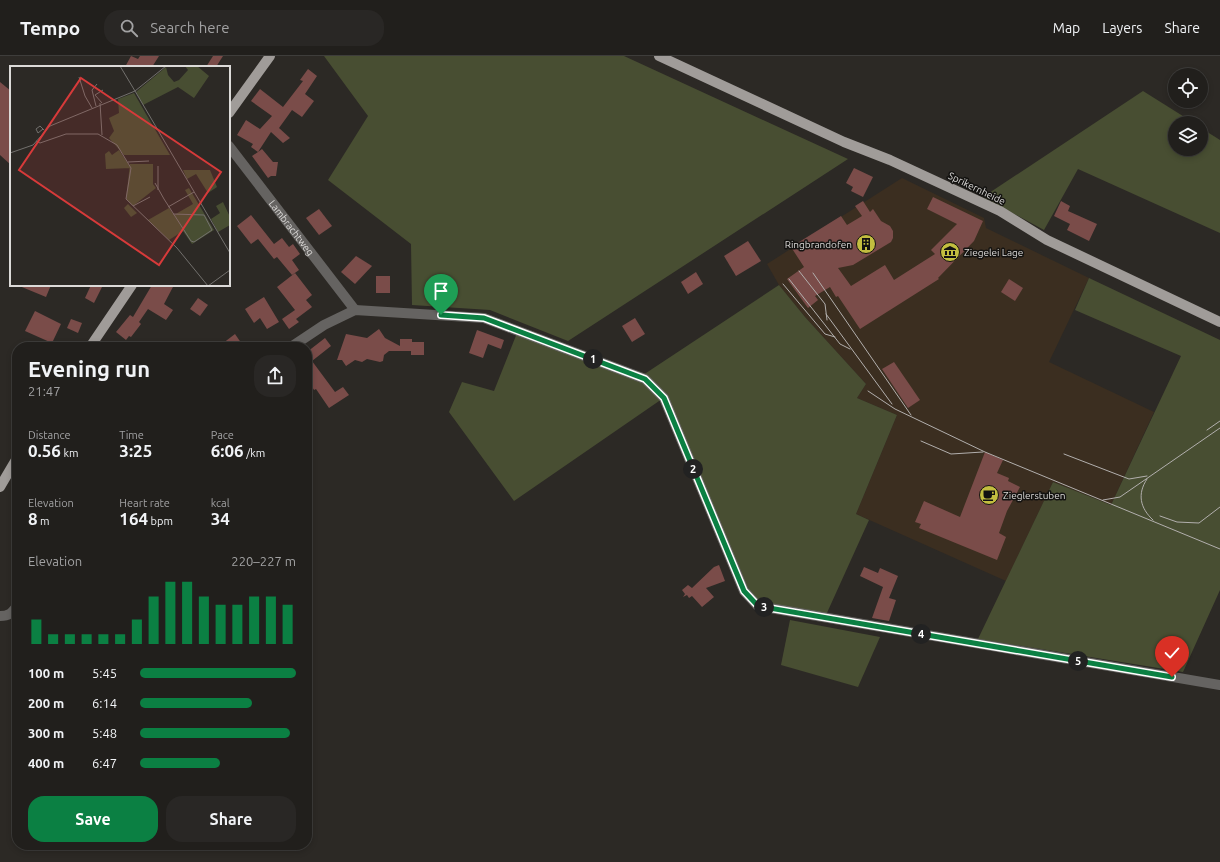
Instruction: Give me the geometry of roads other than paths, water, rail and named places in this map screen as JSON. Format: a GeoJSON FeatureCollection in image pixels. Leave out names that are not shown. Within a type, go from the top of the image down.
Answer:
{"type":"FeatureCollection","features":[{"type":"Feature","properties":{"kind":"main road"},"geometry":{"type":"LineString","coordinates":[[230,112],[270,56]]}},
{"type":"Feature","properties":{"kind":"main road","name":"Sprikernheide"},"geometry":{"type":"LineString","coordinates":[[659,56],[1000,211],[1048,240],[1220,322]]}},
{"type":"Feature","properties":{"kind":"main road"},"geometry":{"type":"LineString","coordinates":[[93,342],[131,286]]}},
{"type":"Feature","properties":{"kind":"main road"},"geometry":{"type":"LineString","coordinates":[[0,487],[12,467]]}},
{"type":"Feature","properties":{"kind":"street","name":"Lambrachtweg"},"geometry":{"type":"LineString","coordinates":[[230,147],[355,310]]}},
{"type":"Feature","properties":{"kind":"street"},"geometry":{"type":"LineString","coordinates":[[298,342],[324,325],[355,310],[484,318],[645,379],[664,398],[744,591],[758,606],[1220,685]]}},
{"type":"Feature","properties":{"kind":"street"},"geometry":{"type":"LineString","coordinates":[[0,616],[12,613]]}},
{"type":"Feature","properties":{"kind":"tram line"},"geometry":{"type":"LineString","coordinates":[[799,271],[825,304],[827,320]]}},
{"type":"Feature","properties":{"kind":"tram line"},"geometry":{"type":"LineString","coordinates":[[813,273],[911,415]]}},
{"type":"Feature","properties":{"kind":"tram line"},"geometry":{"type":"LineString","coordinates":[[789,279],[840,344],[850,349]]}},
{"type":"Feature","properties":{"kind":"tram line"},"geometry":{"type":"LineString","coordinates":[[783,284],[825,334],[835,337]]}},
{"type":"Feature","properties":{"kind":"tram line"},"geometry":{"type":"LineString","coordinates":[[826,314],[892,404]]}},
{"type":"Feature","properties":{"kind":"tram line"},"geometry":{"type":"LineString","coordinates":[[868,391],[895,409],[985,452],[1220,549]]}},
{"type":"Feature","properties":{"kind":"tram line"},"geometry":{"type":"LineString","coordinates":[[1207,430],[1220,421]]}},
{"type":"Feature","properties":{"kind":"tram line"},"geometry":{"type":"LineString","coordinates":[[1103,500],[1120,497],[1220,428]]}},
{"type":"Feature","properties":{"kind":"tram line"},"geometry":{"type":"LineString","coordinates":[[921,441],[951,454],[983,452]]}},
{"type":"Feature","properties":{"kind":"tram line"},"geometry":{"type":"LineString","coordinates":[[1064,454],[1129,479],[1147,476]]}},
{"type":"Feature","properties":{"kind":"tram line"},"geometry":{"type":"LineString","coordinates":[[1147,479],[1142,490],[1141,501],[1145,511],[1153,520]]}},
{"type":"Feature","properties":{"kind":"tram line"},"geometry":{"type":"LineString","coordinates":[[1160,516],[1177,522],[1199,523],[1220,507]]}},
{"type":"Feature","properties":{"kind":"place","name":"Ringbrandofen"},"geometry":{"type":"Point","coordinates":[866,244]}},
{"type":"Feature","properties":{"kind":"place","name":"Ziegelei Lage"},"geometry":{"type":"Point","coordinates":[950,252]}},
{"type":"Feature","properties":{"kind":"place","name":"Zieglerstuben"},"geometry":{"type":"Point","coordinates":[989,495]}}]}
